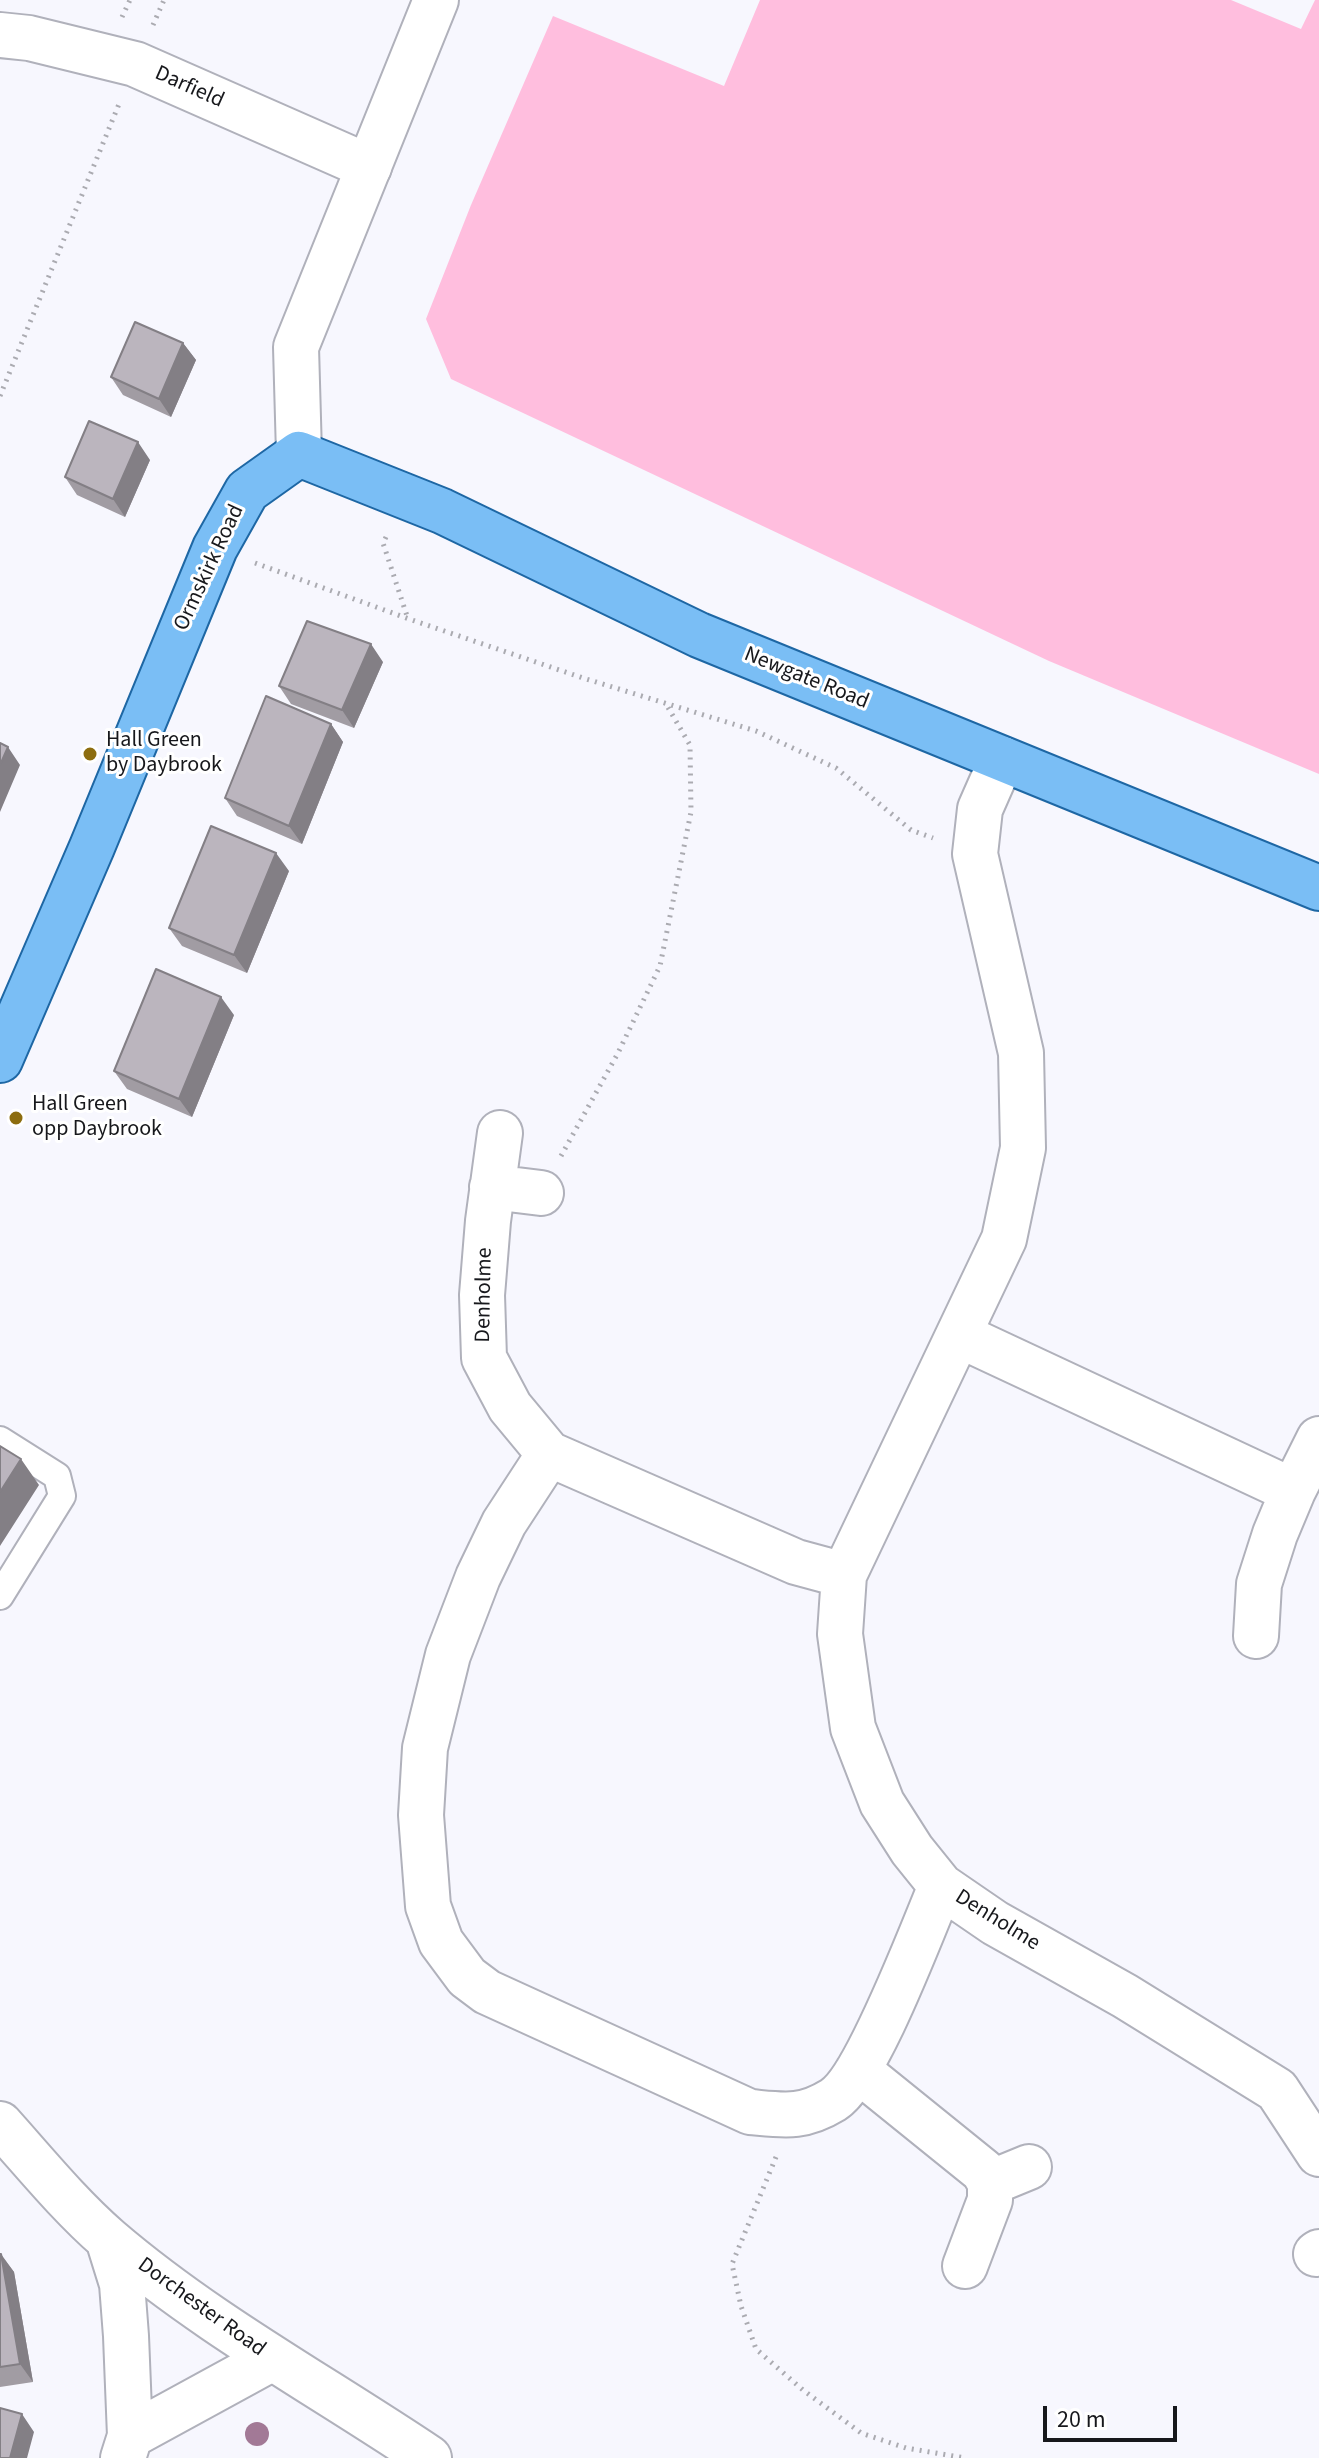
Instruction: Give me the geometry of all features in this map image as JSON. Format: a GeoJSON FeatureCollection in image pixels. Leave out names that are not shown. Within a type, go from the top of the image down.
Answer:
{"type":"FeatureCollection","features":[{"type":"Feature","properties":{"kind":"main road","name":"Newgate Road"},"geometry":{"type":"LineString","coordinates":[[299,454],[405,495],[699,635],[1319,888]]}},
{"type":"Feature","properties":{"kind":"main road","name":"Ormskirk Road"},"geometry":{"type":"LineString","coordinates":[[0,1060],[81,875],[215,548],[247,491],[299,454]]}},
{"type":"Feature","properties":{"kind":"street"},"geometry":{"type":"LineString","coordinates":[[299,454],[296,347],[436,0]]}},
{"type":"Feature","properties":{"kind":"street","name":"Darfield"},"geometry":{"type":"LineString","coordinates":[[0,35],[29,38],[135,64],[369,167]]}},
{"type":"Feature","properties":{"kind":"street","name":"Denholme"},"geometry":{"type":"LineString","coordinates":[[1002,759],[980,809],[975,854],[1021,1053],[1023,1148],[1004,1239],[844,1575],[840,1634],[853,1728],[882,1803],[912,1850],[941,1886],[995,1923],[1125,1996],[1277,2090],[1319,2154]]}},
{"type":"Feature","properties":{"kind":"street","name":"Denholme"},"geometry":{"type":"LineString","coordinates":[[500,1133],[482,1295],[484,1358],[510,1407],[549,1454],[796,1562],[844,1575]]}},
{"type":"Feature","properties":{"kind":"street"},"geometry":{"type":"LineString","coordinates":[[492,1187],[541,1193]]}},
{"type":"Feature","properties":{"kind":"street"},"geometry":{"type":"LineString","coordinates":[[959,1335],[1293,1491]]}},
{"type":"Feature","properties":{"kind":"street"},"geometry":{"type":"LineString","coordinates":[[1256,1636],[1259,1584],[1275,1534],[1319,1439]]}},
{"type":"Feature","properties":{"kind":"street"},"geometry":{"type":"LineString","coordinates":[[549,1454],[504,1523],[478,1577],[448,1655],[425,1748],[422,1831],[428,1906],[441,1942],[467,1977],[487,1992],[750,2112],[795,2116],[835,2099],[858,2070],[901,1981],[941,1886]]}},
{"type":"Feature","properties":{"kind":"street"},"geometry":{"type":"LineString","coordinates":[[858,2070],[983,2171],[1009,2175],[990,2200],[965,2266]]}},
{"type":"Feature","properties":{"kind":"street","name":"Dorchester Road"},"geometry":{"type":"LineString","coordinates":[[0,2124],[108,2239],[271,2359],[429,2458]]}},
{"type":"Feature","properties":{"kind":"street"},"geometry":{"type":"LineString","coordinates":[[108,2239],[122,2284],[126,2447],[271,2359]]}},
{"type":"Feature","properties":{"kind":"lane"},"geometry":{"type":"LineString","coordinates":[[0,1440],[57,1476],[62,1496],[0,1596]]}},
{"type":"Feature","properties":{"kind":"path"},"geometry":{"type":"LineString","coordinates":[[0,396],[135,64]]}},
{"type":"Feature","properties":{"kind":"path"},"geometry":{"type":"LineString","coordinates":[[405,495],[383,543],[409,619]]}},
{"type":"Feature","properties":{"kind":"path"},"geometry":{"type":"LineString","coordinates":[[215,548],[409,619],[756,731],[836,768],[911,830],[975,854]]}},
{"type":"Feature","properties":{"kind":"path"},"geometry":{"type":"LineString","coordinates":[[541,1193],[618,1053],[660,966],[691,812],[690,745],[666,703]]}},
{"type":"Feature","properties":{"kind":"path"},"geometry":{"type":"LineString","coordinates":[[795,2116],[732,2264],[741,2306],[756,2349],[803,2390],[861,2433],[906,2448],[965,2458]]}},
{"type":"Feature","properties":{"kind":"shaded area"},"geometry":{"type":"Polygon","coordinates":[[[760,0],[1231,0],[1301,29],[1315,0],[1319,0],[1319,774],[1049,661],[451,379],[426,319],[471,205],[553,16],[724,86],[760,0]]]}},
{"type":"Feature","properties":{"kind":"building"},"geometry":{"type":"Polygon","coordinates":[[[135,322],[183,343],[159,399],[111,377],[135,322]]]}},
{"type":"Feature","properties":{"kind":"building"},"geometry":{"type":"Polygon","coordinates":[[[89,421],[138,442],[113,499],[65,477],[89,421]]]}},
{"type":"Feature","properties":{"kind":"building"},"geometry":{"type":"Polygon","coordinates":[[[307,621],[371,644],[342,710],[279,686],[307,621]]]}},
{"type":"Feature","properties":{"kind":"building"},"geometry":{"type":"Polygon","coordinates":[[[266,696],[331,724],[289,826],[225,798],[266,696]]]}},
{"type":"Feature","properties":{"kind":"building"},"geometry":{"type":"Polygon","coordinates":[[[0,743],[8,747],[0,765],[0,743]]]}},
{"type":"Feature","properties":{"kind":"building"},"geometry":{"type":"Polygon","coordinates":[[[211,826],[276,853],[234,955],[169,928],[211,826]]]}},
{"type":"Feature","properties":{"kind":"building"},"geometry":{"type":"Polygon","coordinates":[[[156,969],[221,997],[179,1099],[114,1071],[156,969]]]}},
{"type":"Feature","properties":{"kind":"building"},"geometry":{"type":"Polygon","coordinates":[[[0,1446],[21,1459],[0,1492],[0,1446]]]}},
{"type":"Feature","properties":{"kind":"building"},"geometry":{"type":"Polygon","coordinates":[[[0,2254],[20,2364],[0,2367],[0,2254]]]}},
{"type":"Feature","properties":{"kind":"building"},"geometry":{"type":"Polygon","coordinates":[[[0,2408],[22,2414],[10,2458],[0,2458],[0,2408]]]}},
{"type":"Feature","properties":{"kind":"place","name":"Hall Green by Daybrook"},"geometry":{"type":"Point","coordinates":[90,754]}},
{"type":"Feature","properties":{"kind":"place","name":"Hall Green opp Daybrook"},"geometry":{"type":"Point","coordinates":[16,1118]}}]}
